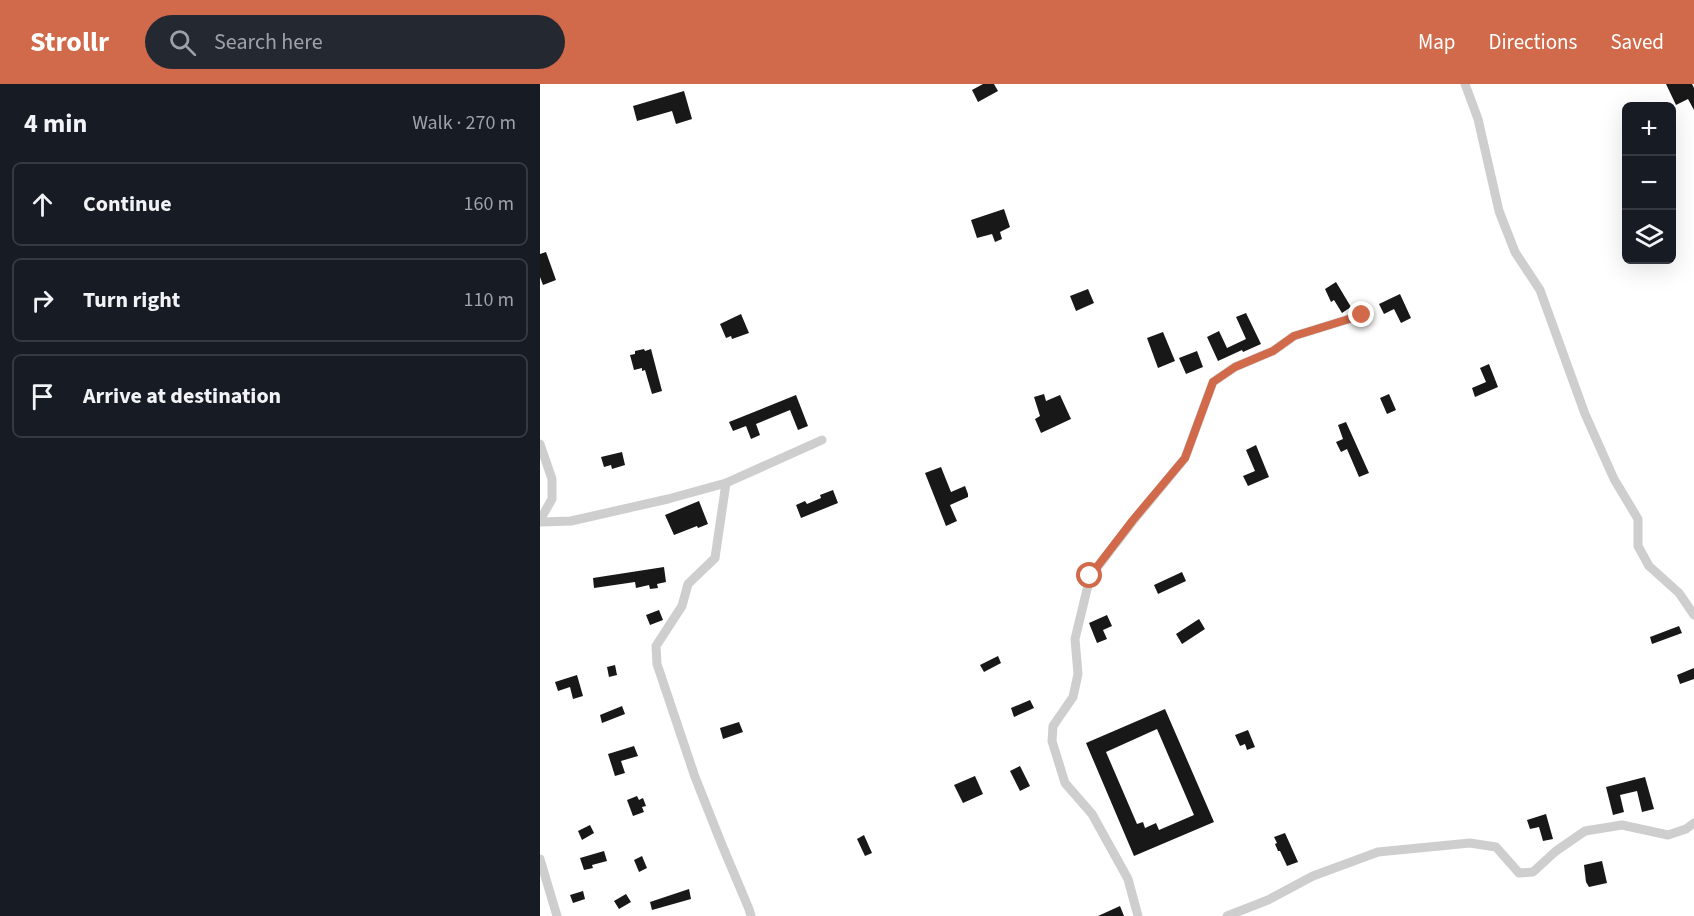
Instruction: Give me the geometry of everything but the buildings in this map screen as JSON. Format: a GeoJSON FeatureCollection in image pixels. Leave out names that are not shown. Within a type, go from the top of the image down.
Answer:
{"type":"FeatureCollection","features":[{"type":"Feature","properties":{"kind":"street"},"geometry":{"type":"LineString","coordinates":[[1465,84],[1478,118],[1499,211],[1515,252],[1540,290],[1585,414],[1609,468],[1638,519],[1638,546],[1649,566],[1679,593],[1694,615]]}},
{"type":"Feature","properties":{"kind":"street"},"geometry":{"type":"LineString","coordinates":[[1138,916],[1128,879],[1118,860],[1092,814],[1065,783],[1053,741],[1053,726],[1073,697],[1078,675],[1075,639],[1090,576],[1185,458],[1213,382],[1235,367],[1273,351],[1294,336],[1362,315]]}},
{"type":"Feature","properties":{"kind":"street"},"geometry":{"type":"LineString","coordinates":[[540,444],[552,479],[552,499],[540,521],[571,521],[726,483],[822,440]]}},
{"type":"Feature","properties":{"kind":"street"},"geometry":{"type":"LineString","coordinates":[[726,483],[715,558],[688,584],[682,606],[656,646],[657,664],[695,777],[751,916]]}},
{"type":"Feature","properties":{"kind":"street"},"geometry":{"type":"LineString","coordinates":[[1227,916],[1268,900],[1313,876],[1378,852],[1470,843],[1496,847],[1519,873],[1533,872],[1556,851],[1585,831],[1622,825],[1668,835],[1686,829],[1694,823]]}},
{"type":"Feature","properties":{"kind":"street"},"geometry":{"type":"LineString","coordinates":[[540,860],[557,916]]}},
{"type":"Feature","properties":{"kind":"route"},"geometry":{"type":"LineString","coordinates":[[1090,576],[1185,458],[1213,382],[1235,367],[1273,351],[1294,336],[1362,315]]}}]}
